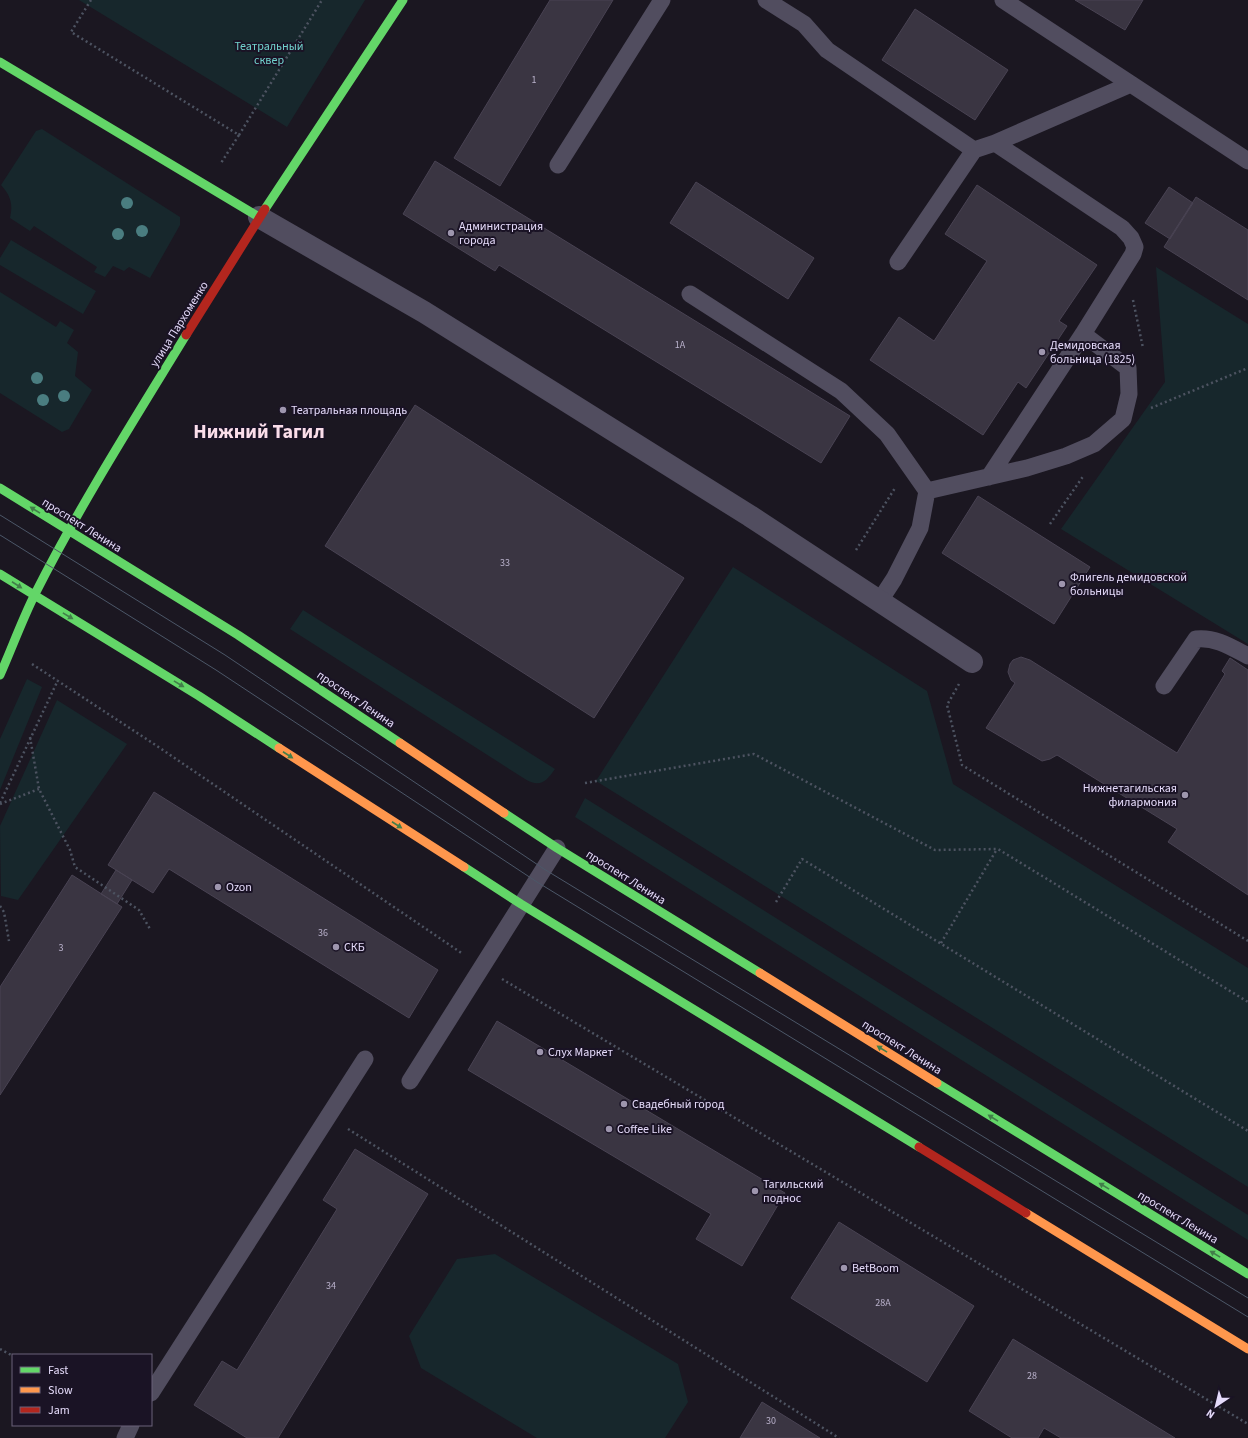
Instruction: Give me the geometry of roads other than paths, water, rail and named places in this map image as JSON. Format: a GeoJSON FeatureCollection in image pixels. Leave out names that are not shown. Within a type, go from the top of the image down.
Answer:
{"type":"FeatureCollection","features":[{"type":"Feature","properties":{"kind":"main road","name":"улица Пархоменко"},"geometry":{"type":"LineString","coordinates":[[0,675],[34,596],[68,531],[108,462],[259,216],[403,0]]}},
{"type":"Feature","properties":{"kind":"main road"},"geometry":{"type":"LineString","coordinates":[[0,62],[259,216]]}},
{"type":"Feature","properties":{"kind":"main road","name":"проспект Ленина"},"geometry":{"type":"LineString","coordinates":[[0,488],[238,635],[557,848],[1248,1274]]}},
{"type":"Feature","properties":{"kind":"main road"},"geometry":{"type":"LineString","coordinates":[[0,574],[199,696],[521,904],[1248,1349]]}},
{"type":"Feature","properties":{"kind":"street"},"geometry":{"type":"LineString","coordinates":[[259,216],[424,312],[750,516],[972,662]]}},
{"type":"Feature","properties":{"kind":"lane"},"geometry":{"type":"LineString","coordinates":[[558,165],[662,0]]}},
{"type":"Feature","properties":{"kind":"lane"},"geometry":{"type":"LineString","coordinates":[[766,0],[804,24],[827,50],[974,150]]}},
{"type":"Feature","properties":{"kind":"lane"},"geometry":{"type":"LineString","coordinates":[[1003,0],[1248,160]]}},
{"type":"Feature","properties":{"kind":"lane"},"geometry":{"type":"LineString","coordinates":[[898,262],[974,150],[995,143],[1131,84]]}},
{"type":"Feature","properties":{"kind":"lane"},"geometry":{"type":"LineString","coordinates":[[988,476],[1083,334],[1133,254],[1135,247],[1131,238],[1122,228],[995,143]]}},
{"type":"Feature","properties":{"kind":"lane"},"geometry":{"type":"LineString","coordinates":[[690,294],[841,391],[887,434],[927,491],[920,528],[894,579],[879,602]]}},
{"type":"Feature","properties":{"kind":"lane"},"geometry":{"type":"LineString","coordinates":[[927,491],[1027,468],[1066,456],[1094,444],[1123,419],[1129,394],[1128,368],[1083,334]]}},
{"type":"Feature","properties":{"kind":"lane"},"geometry":{"type":"LineString","coordinates":[[1164,686],[1196,640],[1208,638],[1226,644],[1248,656]]}},
{"type":"Feature","properties":{"kind":"lane"},"geometry":{"type":"LineString","coordinates":[[410,1081],[557,848]]}},
{"type":"Feature","properties":{"kind":"lane"},"geometry":{"type":"LineString","coordinates":[[152,1391],[365,1059]]}},
{"type":"Feature","properties":{"kind":"lane"},"geometry":{"type":"LineString","coordinates":[[125,1438],[131,1426]]}},
{"type":"Feature","properties":{"kind":"tram line"},"geometry":{"type":"LineString","coordinates":[[0,515],[225,655],[544,869],[1248,1298]]}},
{"type":"Feature","properties":{"kind":"tram line"},"geometry":{"type":"LineString","coordinates":[[0,535],[216,670],[537,882],[1248,1317]]}},
{"type":"Feature","properties":{"kind":"place","name":"Администрация города"},"geometry":{"type":"Point","coordinates":[451,233]}},
{"type":"Feature","properties":{"kind":"place","name":"Демидовская больница (1825)"},"geometry":{"type":"Point","coordinates":[1042,352]}},
{"type":"Feature","properties":{"kind":"place","name":"Театральная площадь"},"geometry":{"type":"Point","coordinates":[283,410]}},
{"type":"Feature","properties":{"kind":"place","name":"Флигель демидовской больницы"},"geometry":{"type":"Point","coordinates":[1062,584]}},
{"type":"Feature","properties":{"kind":"place","name":"Нижнетагильская филармония"},"geometry":{"type":"Point","coordinates":[1185,795]}},
{"type":"Feature","properties":{"kind":"place","name":"Ozon"},"geometry":{"type":"Point","coordinates":[218,887]}},
{"type":"Feature","properties":{"kind":"place","name":"СКБ"},"geometry":{"type":"Point","coordinates":[336,947]}},
{"type":"Feature","properties":{"kind":"place","name":"Слух Маркет"},"geometry":{"type":"Point","coordinates":[540,1052]}},
{"type":"Feature","properties":{"kind":"place","name":"Свадебный город"},"geometry":{"type":"Point","coordinates":[624,1104]}},
{"type":"Feature","properties":{"kind":"place","name":"Coffee Like"},"geometry":{"type":"Point","coordinates":[609,1129]}},
{"type":"Feature","properties":{"kind":"place","name":"Тагильский поднос"},"geometry":{"type":"Point","coordinates":[755,1191]}},
{"type":"Feature","properties":{"kind":"place","name":"BetBoom"},"geometry":{"type":"Point","coordinates":[844,1268]}},
{"type":"Feature","properties":{"kind":"district","name":"Нижний Тагил"},"geometry":{"type":"Point","coordinates":[259,431]}},
{"type":"Feature","properties":{"kind":"park label","name":"Театральный сквер"},"geometry":{"type":"Point","coordinates":[269,53]}}]}
